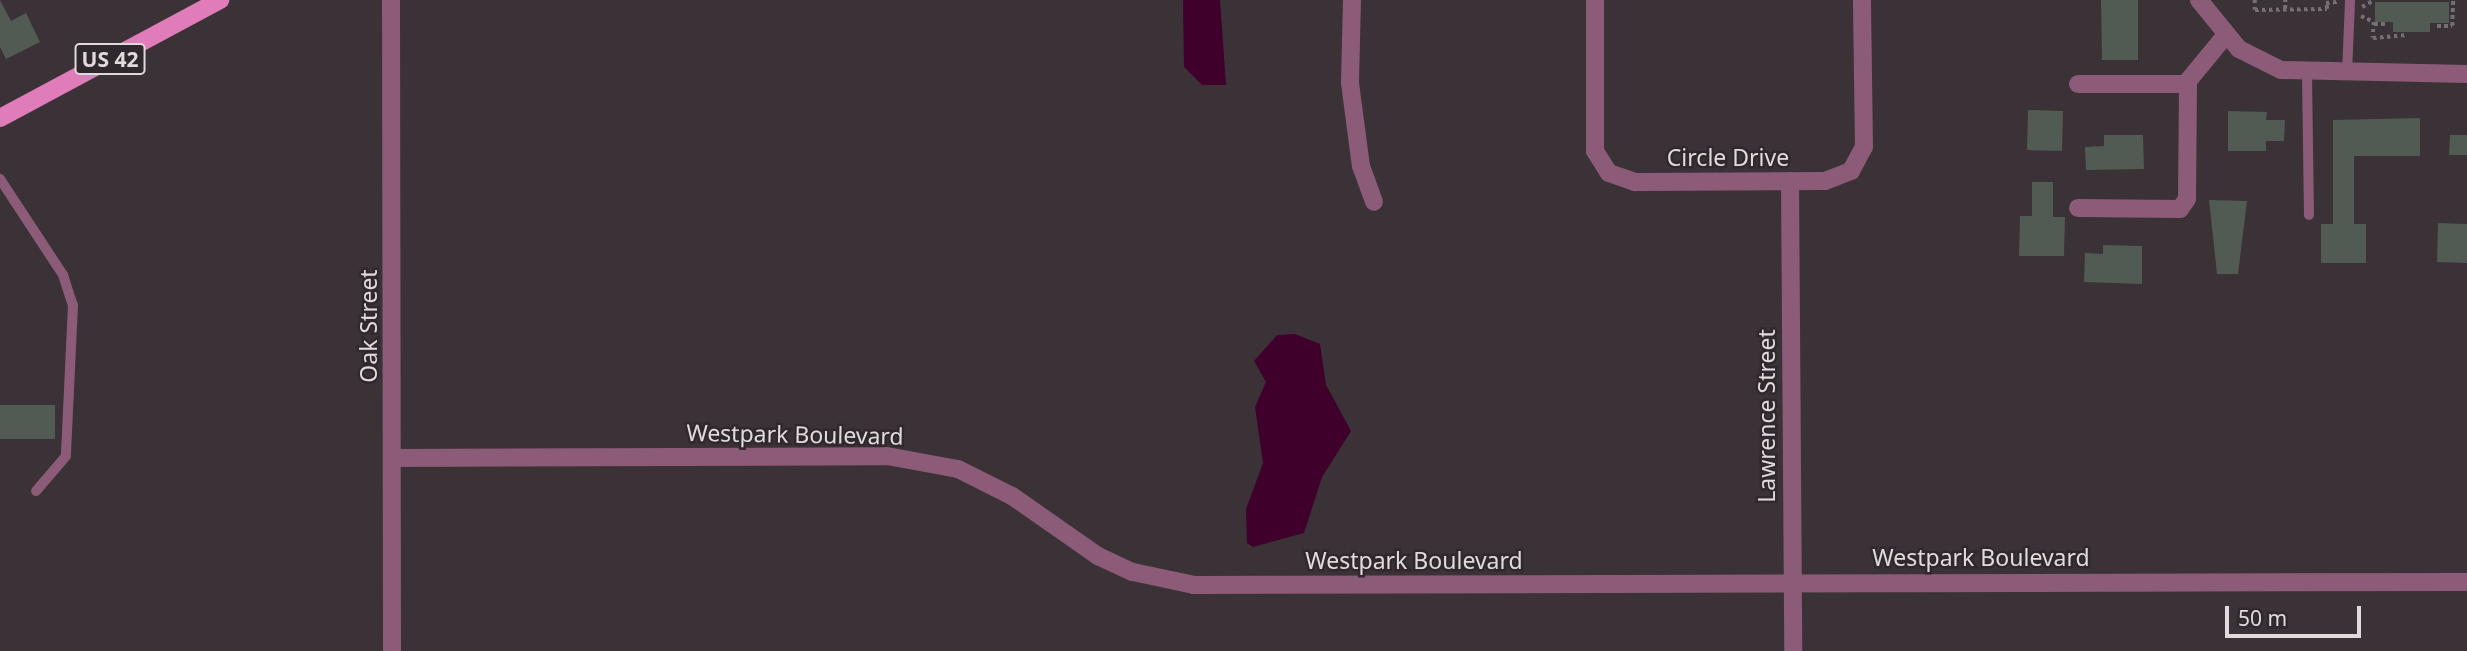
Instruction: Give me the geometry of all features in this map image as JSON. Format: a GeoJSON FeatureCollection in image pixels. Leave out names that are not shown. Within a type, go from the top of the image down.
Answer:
{"type":"FeatureCollection","features":[{"type":"Feature","properties":{"kind":"main road","name":"US 42"},"geometry":{"type":"LineString","coordinates":[[0,118],[220,0]]}},
{"type":"Feature","properties":{"kind":"street","name":"Oak Street"},"geometry":{"type":"LineString","coordinates":[[391,0],[392,651]]}},
{"type":"Feature","properties":{"kind":"street"},"geometry":{"type":"LineString","coordinates":[[1352,0],[1350,83],[1361,166],[1374,202]]}},
{"type":"Feature","properties":{"kind":"street","name":"Circle Drive"},"geometry":{"type":"LineString","coordinates":[[1595,0],[1595,150],[1609,173],[1634,182],[1840,178],[1859,160],[1862,0]]}},
{"type":"Feature","properties":{"kind":"street"},"geometry":{"type":"LineString","coordinates":[[2199,0],[2225,36],[2258,61],[2308,74],[2467,74]]}},
{"type":"Feature","properties":{"kind":"street"},"geometry":{"type":"LineString","coordinates":[[2078,208],[2180,209],[2187,199],[2188,84],[2225,36]]}},
{"type":"Feature","properties":{"kind":"street"},"geometry":{"type":"LineString","coordinates":[[2078,84],[2188,84]]}},
{"type":"Feature","properties":{"kind":"street","name":"Lawrence Street"},"geometry":{"type":"LineString","coordinates":[[1790,181],[1793,651]]}},
{"type":"Feature","properties":{"kind":"street","name":"Westpark Boulevard"},"geometry":{"type":"LineString","coordinates":[[393,458],[887,456],[958,469],[1012,496],[1098,556],[1133,572],[1194,585],[1792,581],[2467,582]]}},
{"type":"Feature","properties":{"kind":"lane"},"geometry":{"type":"LineString","coordinates":[[2347,74],[2350,0]]}},
{"type":"Feature","properties":{"kind":"lane"},"geometry":{"type":"LineString","coordinates":[[2308,74],[2309,215]]}},
{"type":"Feature","properties":{"kind":"lane"},"geometry":{"type":"LineString","coordinates":[[0,179],[63,275],[73,306],[66,456],[36,491]]}},
{"type":"Feature","properties":{"kind":"path"},"geometry":{"type":"LineString","coordinates":[[2255,0],[2255,10],[2328,9],[2326,3],[2350,0]]}},
{"type":"Feature","properties":{"kind":"path"},"geometry":{"type":"LineString","coordinates":[[2285,0],[2285,9]]}},
{"type":"Feature","properties":{"kind":"path"},"geometry":{"type":"LineString","coordinates":[[2437,26],[2452,26],[2453,0]]}},
{"type":"Feature","properties":{"kind":"path"},"geometry":{"type":"LineString","coordinates":[[2387,24],[2374,23],[2373,38],[2407,35]]}},
{"type":"Feature","properties":{"kind":"shaded area"},"geometry":{"type":"Polygon","coordinates":[[[1183,0],[1220,0],[1226,85],[1202,85],[1184,67],[1183,0]]]}},
{"type":"Feature","properties":{"kind":"shaded area"},"geometry":{"type":"Polygon","coordinates":[[[1295,334],[1320,344],[1326,385],[1351,431],[1322,477],[1304,533],[1253,547],[1247,543],[1246,509],[1263,463],[1255,407],[1266,382],[1254,361],[1277,335],[1295,334]]]}},
{"type":"Feature","properties":{"kind":"building"},"geometry":{"type":"Polygon","coordinates":[[[0,0],[11,21],[26,13],[40,42],[6,59],[0,47],[0,0]]]}},
{"type":"Feature","properties":{"kind":"building"},"geometry":{"type":"Polygon","coordinates":[[[2101,0],[2138,0],[2138,60],[2102,60],[2101,0]]]}},
{"type":"Feature","properties":{"kind":"building"},"geometry":{"type":"Polygon","coordinates":[[[2375,2],[2449,2],[2449,23],[2430,23],[2430,32],[2393,32],[2393,22],[2375,22],[2375,2]]]}},
{"type":"Feature","properties":{"kind":"building"},"geometry":{"type":"Polygon","coordinates":[[[2028,110],[2063,111],[2062,151],[2027,150],[2028,110]]]}},
{"type":"Feature","properties":{"kind":"building"},"geometry":{"type":"Polygon","coordinates":[[[2228,111],[2267,112],[2266,120],[2285,120],[2284,141],[2266,141],[2266,151],[2228,151],[2228,111]]]}},
{"type":"Feature","properties":{"kind":"building"},"geometry":{"type":"Polygon","coordinates":[[[2420,118],[2420,156],[2354,156],[2354,224],[2366,224],[2366,263],[2321,263],[2321,224],[2333,224],[2333,120],[2420,118]]]}},
{"type":"Feature","properties":{"kind":"building"},"geometry":{"type":"Polygon","coordinates":[[[2104,135],[2143,135],[2144,169],[2086,170],[2085,147],[2104,146],[2104,135]]]}},
{"type":"Feature","properties":{"kind":"building"},"geometry":{"type":"Polygon","coordinates":[[[2450,135],[2467,135],[2467,155],[2449,155],[2450,135]]]}},
{"type":"Feature","properties":{"kind":"building"},"geometry":{"type":"Polygon","coordinates":[[[2032,182],[2053,182],[2053,217],[2065,217],[2064,256],[2019,256],[2020,216],[2032,216],[2032,182]]]}},
{"type":"Feature","properties":{"kind":"building"},"geometry":{"type":"Polygon","coordinates":[[[2209,200],[2247,201],[2238,274],[2217,274],[2209,200]]]}},
{"type":"Feature","properties":{"kind":"building"},"geometry":{"type":"Polygon","coordinates":[[[2438,223],[2467,224],[2467,263],[2437,262],[2438,223]]]}},
{"type":"Feature","properties":{"kind":"building"},"geometry":{"type":"Polygon","coordinates":[[[2103,245],[2142,246],[2142,284],[2084,282],[2085,253],[2103,254],[2103,245]]]}},
{"type":"Feature","properties":{"kind":"building"},"geometry":{"type":"Polygon","coordinates":[[[0,405],[55,405],[55,439],[0,439],[0,405]]]}}]}
